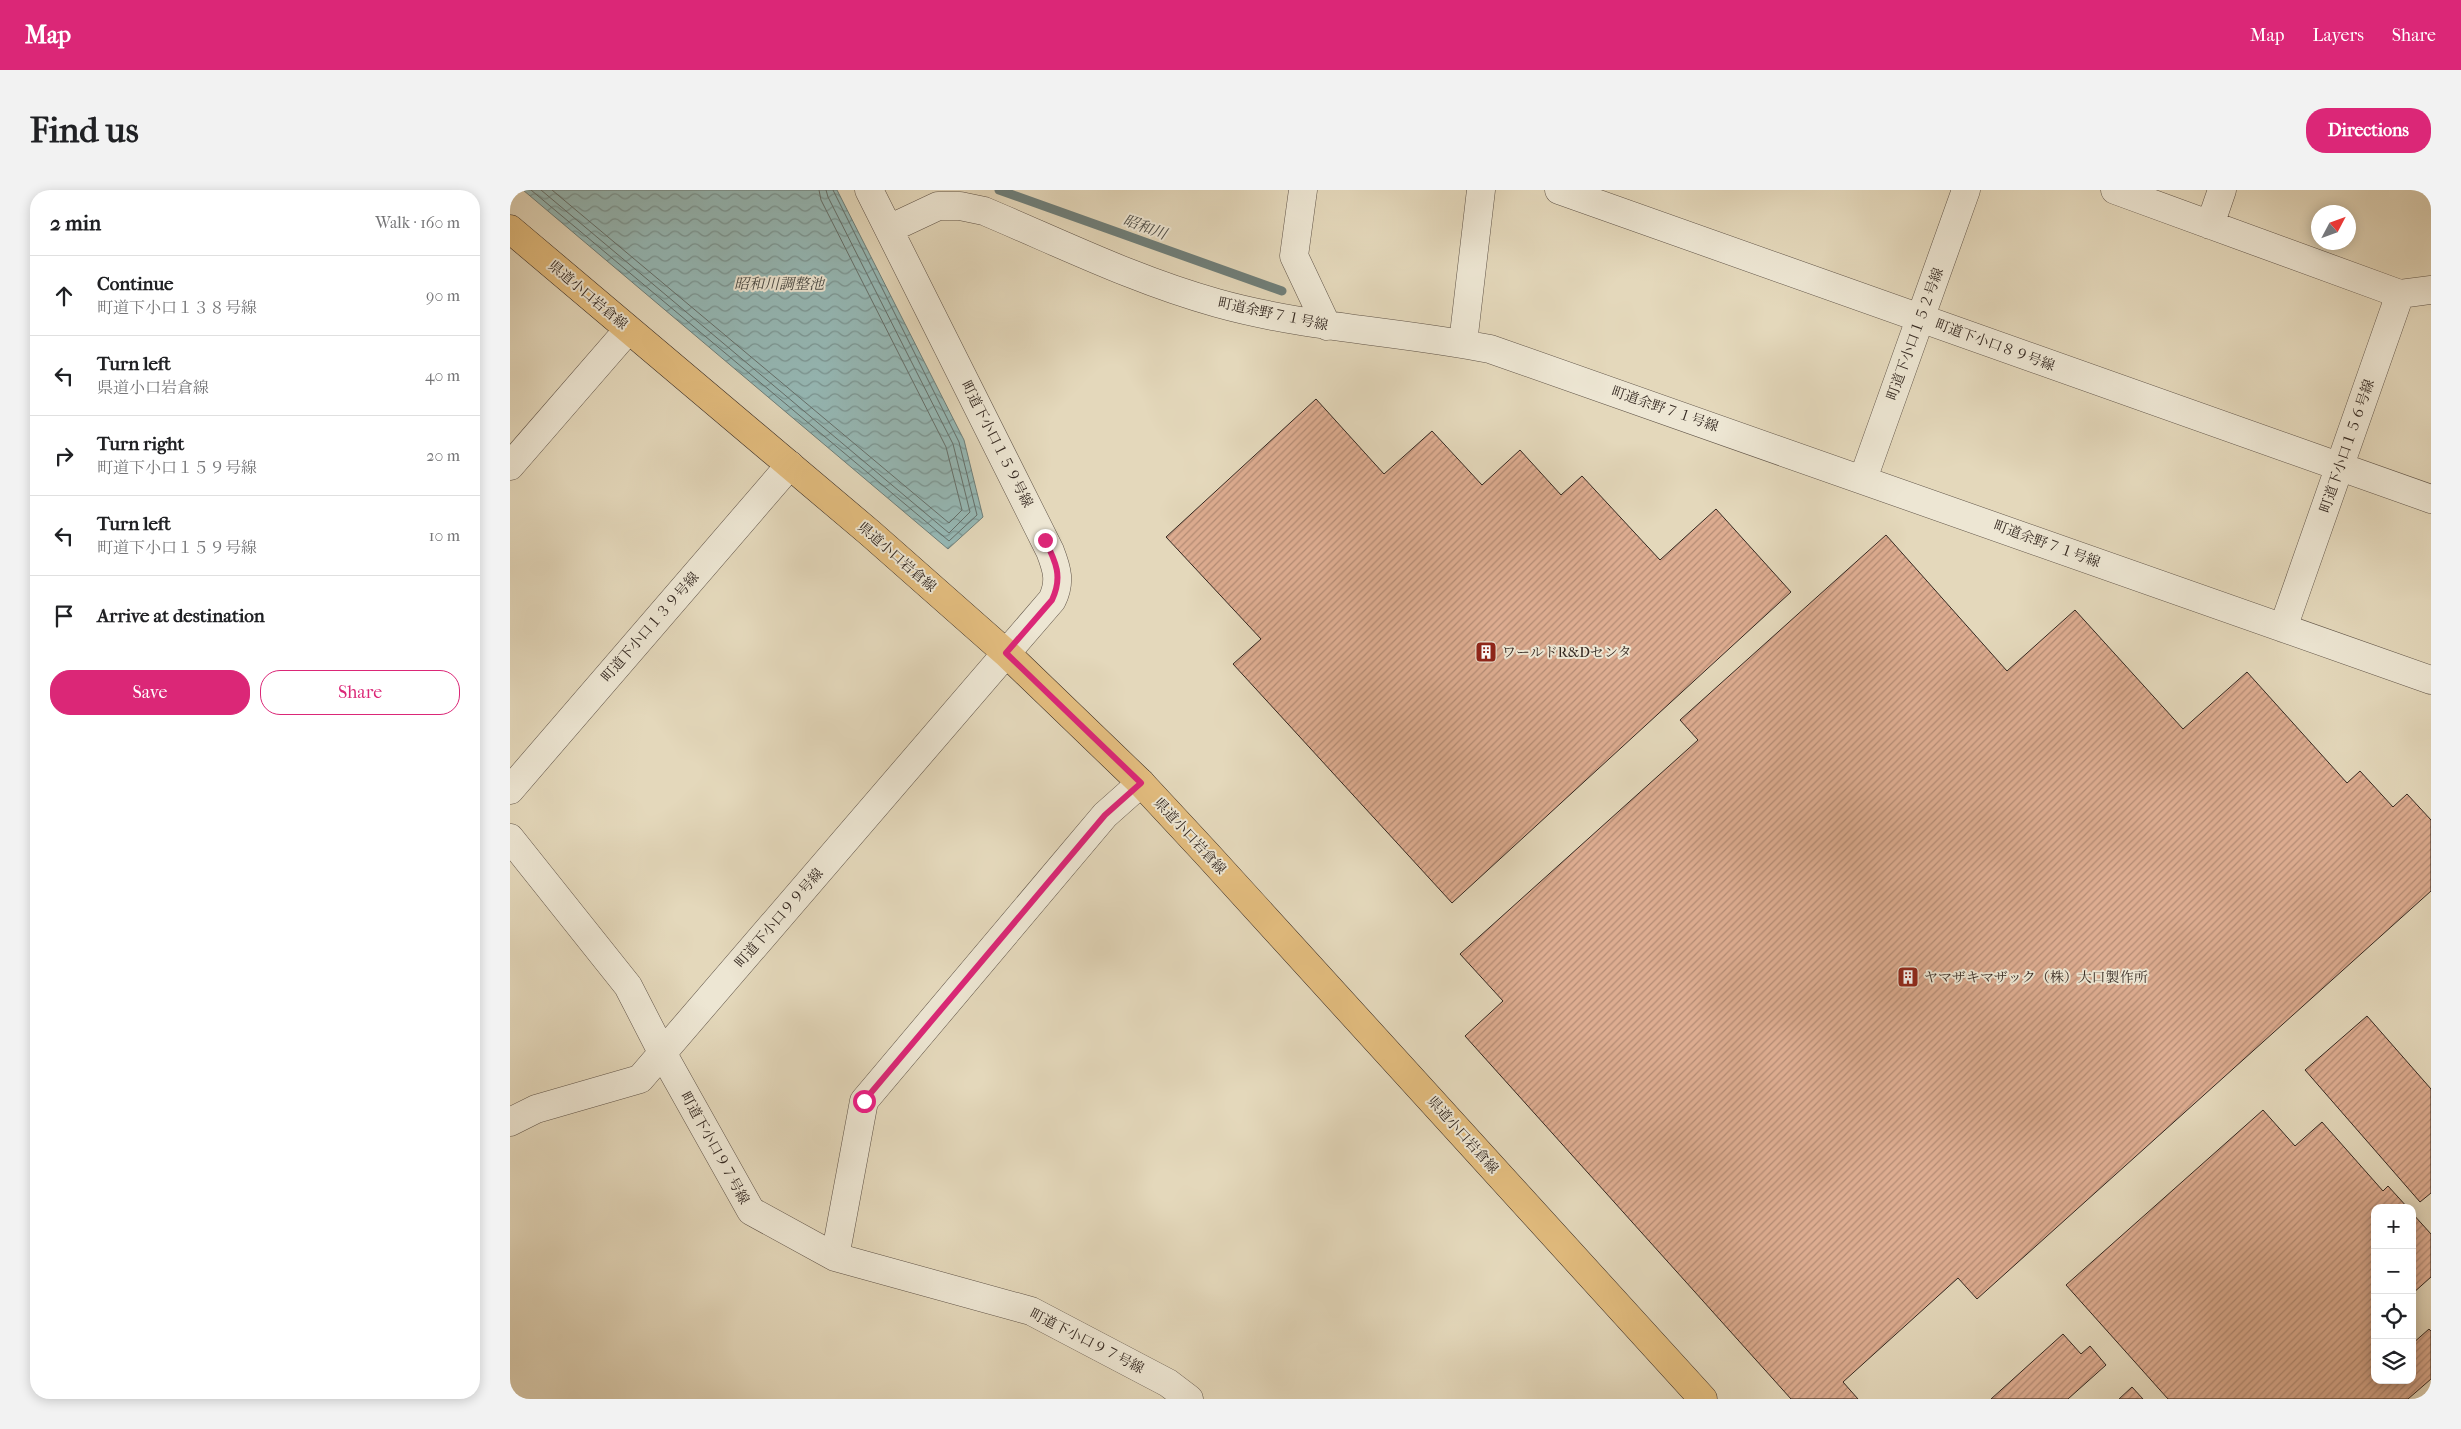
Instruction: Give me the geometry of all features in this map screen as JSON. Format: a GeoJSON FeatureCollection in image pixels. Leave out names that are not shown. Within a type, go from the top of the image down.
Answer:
{"type":"FeatureCollection","features":[{"type":"Feature","properties":{"kind":"main road","name":"県道小口岩倉線"},"geometry":{"type":"LineString","coordinates":[[510,229],[790,465],[1006,653],[1141,783],[1221,868],[1703,1399]]}},
{"type":"Feature","properties":{"kind":"street","name":"町道下小口１５９号線"},"geometry":{"type":"LineString","coordinates":[[869,190],[1045,540],[1057,571],[1058,582],[1052,600],[1006,653]]}},
{"type":"Feature","properties":{"kind":"street"},"geometry":{"type":"LineString","coordinates":[[1303,190],[1294,256],[1327,326]]}},
{"type":"Feature","properties":{"kind":"street"},"geometry":{"type":"LineString","coordinates":[[1463,344],[1481,190]]}},
{"type":"Feature","properties":{"kind":"street","name":"町道下小口８９号線"},"geometry":{"type":"LineString","coordinates":[[1559,190],[2431,499]]}},
{"type":"Feature","properties":{"kind":"street","name":"町道下小口１５２号線"},"geometry":{"type":"LineString","coordinates":[[1864,479],[1966,190]]}},
{"type":"Feature","properties":{"kind":"street"},"geometry":{"type":"LineString","coordinates":[[2115,190],[2400,294],[2431,290]]}},
{"type":"Feature","properties":{"kind":"street"},"geometry":{"type":"LineString","coordinates":[[2210,225],[2222,190]]}},
{"type":"Feature","properties":{"kind":"street","name":"町道余野７１号線"},"geometry":{"type":"LineString","coordinates":[[889,229],[938,206],[960,206],[984,211],[1152,282],[1217,303],[1327,326],[1463,344],[1499,352],[2431,680]]}},
{"type":"Feature","properties":{"kind":"street","name":"町道下小口１５６号線"},"geometry":{"type":"LineString","coordinates":[[2283,628],[2400,294]]}},
{"type":"Feature","properties":{"kind":"street"},"geometry":{"type":"LineString","coordinates":[[510,466],[628,330]]}},
{"type":"Feature","properties":{"kind":"street","name":"町道下小口１３９号線"},"geometry":{"type":"LineString","coordinates":[[510,790],[790,465]]}},
{"type":"Feature","properties":{"kind":"street","name":"町道下小口９９号線"},"geometry":{"type":"LineString","coordinates":[[510,1122],[536,1110],[640,1079],[1006,653]]}},
{"type":"Feature","properties":{"kind":"street"},"geometry":{"type":"LineString","coordinates":[[835,1257],[864,1101],[1105,815],[1141,783]]}},
{"type":"Feature","properties":{"kind":"street","name":"町道下小口９７号線"},"geometry":{"type":"LineString","coordinates":[[510,838],[628,986],[663,1054],[751,1211],[835,1257],[1030,1310],[1168,1383],[1189,1399]]}},
{"type":"Feature","properties":{"kind":"water","name":"昭和川調整池"},"geometry":{"type":"Polygon","coordinates":[[[523,190],[837,190],[964,440],[983,517],[948,549],[523,190]]]}},
{"type":"Feature","properties":{"kind":"building","name":"ワールドR&Dセンタ"},"geometry":{"type":"Polygon","coordinates":[[[1316,399],[1384,474],[1432,431],[1482,485],[1520,450],[1561,495],[1582,476],[1660,560],[1716,509],[1791,592],[1452,903],[1233,664],[1261,639],[1166,537],[1316,399]]]}},
{"type":"Feature","properties":{"kind":"building","name":"ヤマザキマザック（株）大口製作所"},"geometry":{"type":"Polygon","coordinates":[[[1886,535],[2007,671],[2075,610],[2183,729],[2247,672],[2347,783],[2360,771],[2393,807],[2407,794],[2431,820],[2431,891],[1977,1299],[1958,1278],[1843,1382],[1858,1399],[1791,1399],[1465,1036],[1503,1001],[1460,954],[1698,740],[1680,720],[1886,535]]]}},
{"type":"Feature","properties":{"kind":"building"},"geometry":{"type":"Polygon","coordinates":[[[2367,1016],[2431,1089],[2431,1193],[2420,1202],[2305,1070],[2367,1016]]]}},
{"type":"Feature","properties":{"kind":"building"},"geometry":{"type":"Polygon","coordinates":[[[2263,1110],[2295,1146],[2322,1122],[2383,1191],[2388,1186],[2404,1204],[2371,1204],[2371,1384],[2416,1384],[2416,1340],[2429,1329],[2431,1331],[2431,1379],[2408,1399],[2168,1399],[2066,1285],[2263,1110]]]}},
{"type":"Feature","properties":{"kind":"building"},"geometry":{"type":"Polygon","coordinates":[[[2416,1217],[2431,1234],[2431,1277],[2416,1290],[2416,1217]]]}},
{"type":"Feature","properties":{"kind":"building"},"geometry":{"type":"Polygon","coordinates":[[[2063,1334],[2081,1354],[2090,1346],[2106,1365],[2068,1399],[1991,1399],[2063,1334]]]}},
{"type":"Feature","properties":{"kind":"building"},"geometry":{"type":"Polygon","coordinates":[[[2132,1387],[2143,1399],[2119,1399],[2132,1387]]]}},
{"type":"Feature","properties":{"kind":"waterway","name":"昭和川"},"geometry":{"type":"LineString","coordinates":[[999,190],[1282,291]]}},
{"type":"Feature","properties":{"kind":"place","name":"ワールドR&Dセンタ"},"geometry":{"type":"Point","coordinates":[1486,652]}},
{"type":"Feature","properties":{"kind":"place","name":"ヤマザキマザック（株）大口製作所"},"geometry":{"type":"Point","coordinates":[1908,977]}},
{"type":"Feature","properties":{"kind":"route"},"geometry":{"type":"LineString","coordinates":[[864,1101],[1105,815],[1141,783],[1006,653],[1052,600],[1056,592],[1058,582],[1057,571],[1045,540]]}}]}
